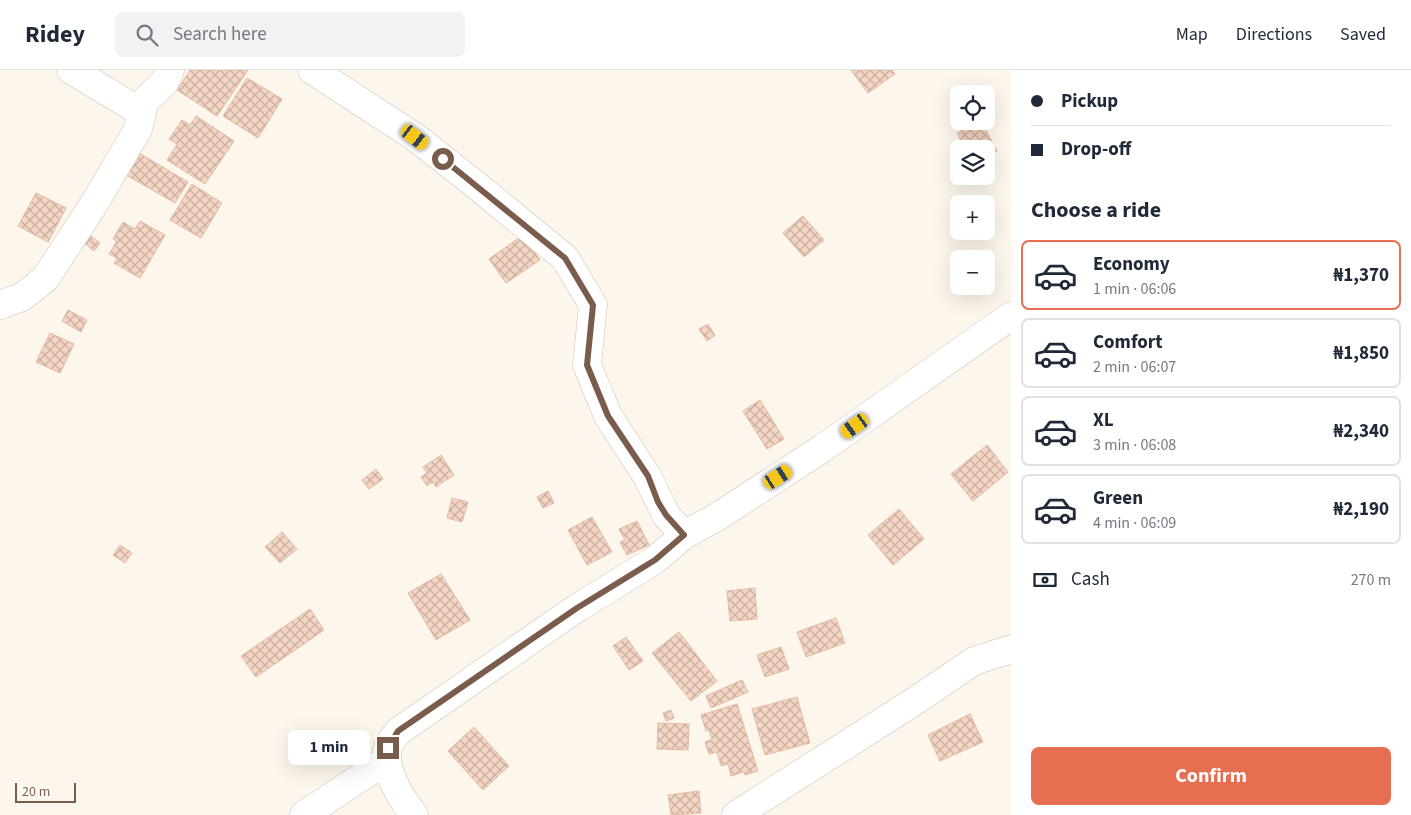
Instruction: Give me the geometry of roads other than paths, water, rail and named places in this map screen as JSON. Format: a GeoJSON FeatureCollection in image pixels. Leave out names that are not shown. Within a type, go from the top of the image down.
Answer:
{"type":"FeatureCollection","features":[{"type":"Feature","properties":{"kind":"street"},"geometry":{"type":"LineString","coordinates":[[71,70],[141,112]]}},
{"type":"Feature","properties":{"kind":"street"},"geometry":{"type":"LineString","coordinates":[[0,305],[22,297],[45,279],[94,204],[138,129],[145,101],[165,82],[170,70]]}},
{"type":"Feature","properties":{"kind":"street"},"geometry":{"type":"LineString","coordinates":[[312,70],[415,137],[565,258],[593,305],[587,365],[608,416],[648,476],[658,502],[666,515],[684,535]]}},
{"type":"Feature","properties":{"kind":"street"},"geometry":{"type":"LineString","coordinates":[[414,815],[389,774],[388,748],[398,731],[577,608],[655,560],[684,535],[823,448],[1011,316]]}},
{"type":"Feature","properties":{"kind":"street"},"geometry":{"type":"LineString","coordinates":[[736,815],[906,707],[974,661],[1011,649]]}},
{"type":"Feature","properties":{"kind":"street"},"geometry":{"type":"LineString","coordinates":[[304,815],[387,760]]}}]}
